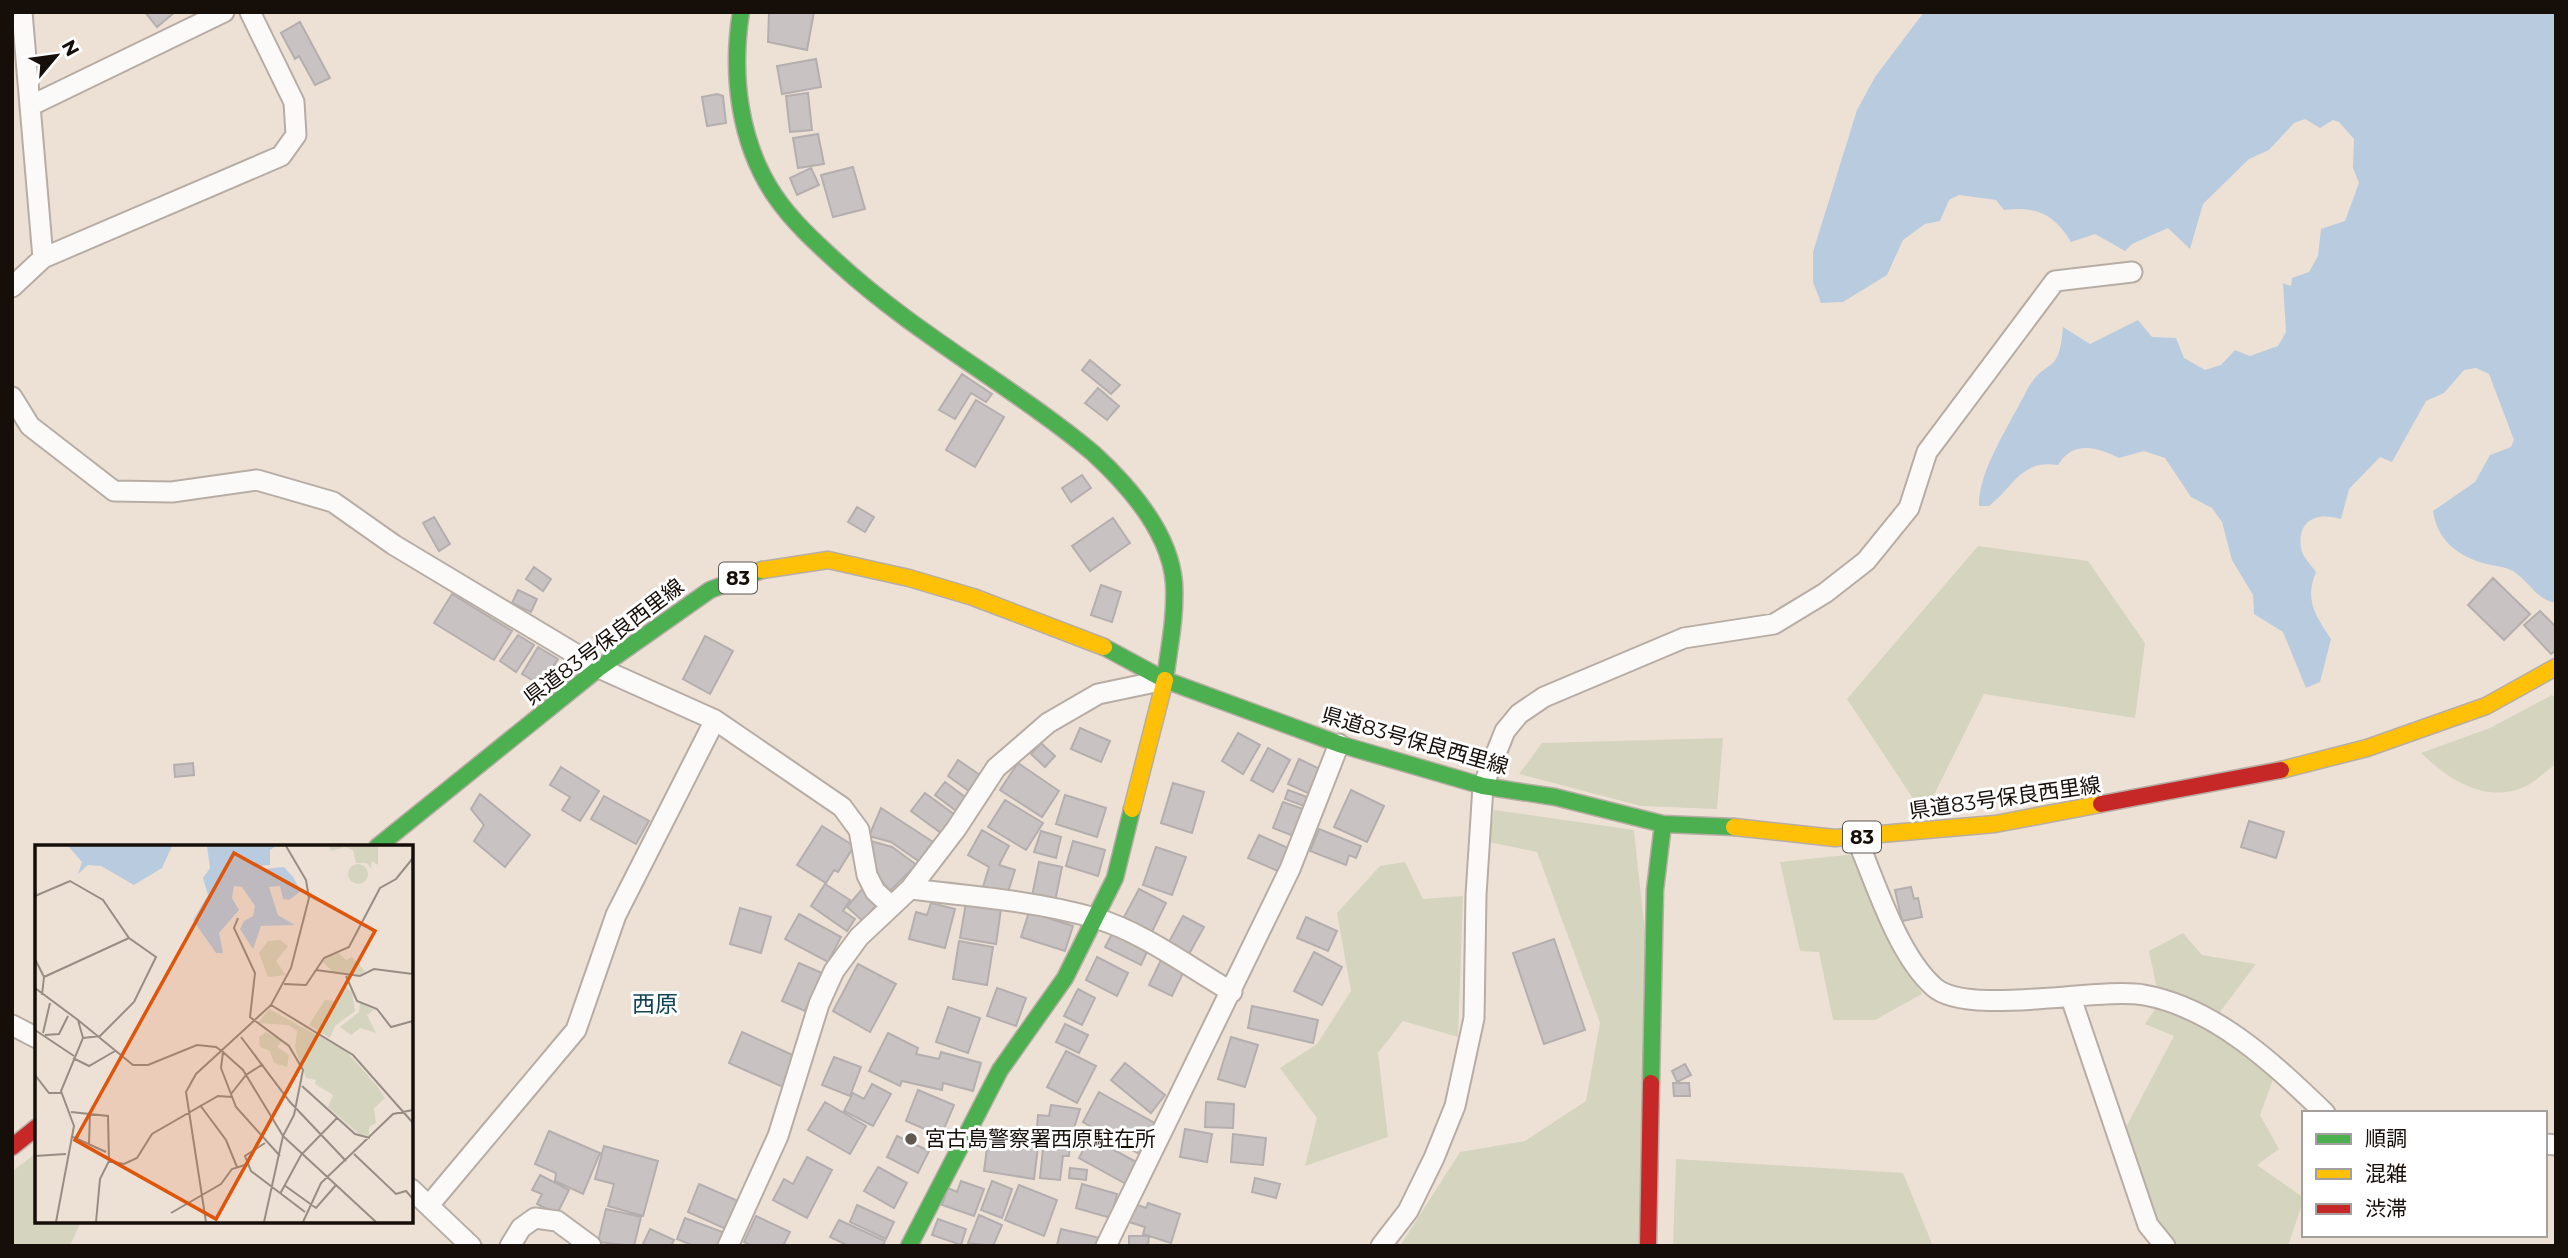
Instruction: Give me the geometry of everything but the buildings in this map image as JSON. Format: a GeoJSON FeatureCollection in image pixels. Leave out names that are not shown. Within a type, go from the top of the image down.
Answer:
{"type":"FeatureCollection","features":[{"type":"Feature","properties":{"kind":"main road"},"geometry":{"type":"LineString","coordinates":[[741,12],[736,32],[739,113],[758,164],[788,215],[863,286],[1087,445],[1148,512],[1172,569],[1173,611],[1165,680],[1115,878],[1065,978],[1000,1070],[909,1246]]}},
{"type":"Feature","properties":{"kind":"main road","name":"県道83号保良西里線"},"geometry":{"type":"LineString","coordinates":[[379,845],[599,668],[710,590],[751,572],[828,560],[909,578],[973,597],[1113,650],[1165,680],[1339,744],[1483,786],[1555,797],[1663,824],[1714,825],[1783,834],[1856,837],[1995,824],[2306,765],[2367,748],[2486,706],[2556,667]]}},
{"type":"Feature","properties":{"kind":"main road"},"geometry":{"type":"LineString","coordinates":[[1648,1246],[1655,890],[1663,824]]}},
{"type":"Feature","properties":{"kind":"main road"},"geometry":{"type":"LineString","coordinates":[[12,1147],[35,1128]]}},
{"type":"Feature","properties":{"kind":"street"},"geometry":{"type":"LineString","coordinates":[[22,12],[43,258]]}},
{"type":"Feature","properties":{"kind":"street"},"geometry":{"type":"LineString","coordinates":[[30,106],[224,12]]}},
{"type":"Feature","properties":{"kind":"street"},"geometry":{"type":"LineString","coordinates":[[12,287],[43,258],[281,156],[296,135],[294,102],[250,12]]}},
{"type":"Feature","properties":{"kind":"street"},"geometry":{"type":"LineString","coordinates":[[1381,1246],[1408,1211],[1455,1106],[1474,1018],[1476,895],[1483,786],[1505,731],[1519,714],[1544,697],[1684,638],[1774,624],[1825,593],[1856,569],[1909,508],[1927,452],[2055,281],[2132,272]]}},
{"type":"Feature","properties":{"kind":"street"},"geometry":{"type":"LineString","coordinates":[[12,397],[30,426],[114,491],[172,492],[257,480],[333,502],[394,545],[599,668],[715,720],[842,807],[859,830],[867,875],[875,891],[891,906]]}},
{"type":"Feature","properties":{"kind":"street"},"geometry":{"type":"LineString","coordinates":[[728,1246],[778,1136],[805,1045],[834,971],[859,937],[910,888],[956,830],[996,768],[1048,723],[1098,694],[1165,680]]}},
{"type":"Feature","properties":{"kind":"street"},"geometry":{"type":"LineString","coordinates":[[430,1204],[576,1030],[616,915],[715,720]]}},
{"type":"Feature","properties":{"kind":"street"},"geometry":{"type":"LineString","coordinates":[[1106,1246],[1290,869],[1339,744]]}},
{"type":"Feature","properties":{"kind":"street"},"geometry":{"type":"LineString","coordinates":[[1856,837],[1911,959],[1936,989],[1959,998],[2071,998],[2099,992],[2146,996],[2188,1010],[2266,1056],[2323,1111]]}},
{"type":"Feature","properties":{"kind":"street"},"geometry":{"type":"LineString","coordinates":[[910,888],[1025,904],[1096,918],[1136,937],[1232,992]]}},
{"type":"Feature","properties":{"kind":"street"},"geometry":{"type":"LineString","coordinates":[[2071,998],[2148,1225],[2165,1246]]}},
{"type":"Feature","properties":{"kind":"street"},"geometry":{"type":"LineString","coordinates":[[12,1025],[35,1037]]}},
{"type":"Feature","properties":{"kind":"street"},"geometry":{"type":"LineString","coordinates":[[413,1191],[471,1246]]}},
{"type":"Feature","properties":{"kind":"street"},"geometry":{"type":"LineString","coordinates":[[510,1246],[521,1228],[535,1218],[557,1221],[591,1246]]}},
{"type":"Feature","properties":{"kind":"street"},"geometry":{"type":"LineString","coordinates":[[2146,1246],[2148,1225]]}},
{"type":"Feature","properties":{"kind":"green space"},"geometry":{"type":"Polygon","coordinates":[[[1978,546],[2088,561],[2145,643],[2135,718],[1984,694],[1924,815],[1847,699],[1978,546]]]}},
{"type":"Feature","properties":{"kind":"green space"},"geometry":{"type":"Polygon","coordinates":[[[2552,695],[2556,699],[2556,764],[2524,787],[2495,793],[2481,791],[2455,780],[2421,753],[2490,728],[2552,695]]]}},
{"type":"Feature","properties":{"kind":"green space"},"geometry":{"type":"Polygon","coordinates":[[[1723,738],[1717,809],[1641,806],[1519,774],[1542,743],[1723,738]]]}},
{"type":"Feature","properties":{"kind":"green space"},"geometry":{"type":"Polygon","coordinates":[[[1494,810],[1634,830],[1645,933],[1641,1246],[1400,1246],[1460,1152],[1525,1141],[1586,1101],[1600,1023],[1537,852],[1489,842],[1494,810]]]}},
{"type":"Feature","properties":{"kind":"green space"},"geometry":{"type":"Polygon","coordinates":[[[1856,854],[1922,994],[1875,1020],[1833,1020],[1819,952],[1800,951],[1780,862],[1856,854]]]}},
{"type":"Feature","properties":{"kind":"green space"},"geometry":{"type":"Polygon","coordinates":[[[1405,862],[1423,899],[1463,896],[1458,1037],[1403,1021],[1378,1053],[1388,1137],[1305,1166],[1317,1118],[1280,1068],[1317,1044],[1351,991],[1337,913],[1380,866],[1405,862]]]}},
{"type":"Feature","properties":{"kind":"green space"},"geometry":{"type":"Polygon","coordinates":[[[2183,933],[2202,955],[2256,964],[2217,1016],[2157,989],[2149,951],[2183,933]]]}},
{"type":"Feature","properties":{"kind":"green space"},"geometry":{"type":"Polygon","coordinates":[[[2158,1005],[2221,1034],[2275,1074],[2260,1115],[2279,1149],[2257,1165],[2302,1197],[2288,1246],[2173,1246],[2158,1225],[2125,1129],[2174,1036],[2145,1024],[2158,1005]]]}},
{"type":"Feature","properties":{"kind":"green space"},"geometry":{"type":"Polygon","coordinates":[[[35,1154],[35,1223],[80,1223],[70,1246],[12,1246],[12,1172],[35,1154]]]}},
{"type":"Feature","properties":{"kind":"green space"},"geometry":{"type":"Polygon","coordinates":[[[1676,1159],[1903,1173],[1933,1246],[1673,1246],[1676,1159]]]}},
{"type":"Feature","properties":{"kind":"water"},"geometry":{"type":"Polygon","coordinates":[[[1924,12],[2556,12],[2556,603],[2543,598],[2513,571],[2477,561],[2458,552],[2444,539],[2435,521],[2433,511],[2475,482],[2490,455],[2511,447],[2514,440],[2489,374],[2476,368],[2464,370],[2444,393],[2426,401],[2392,462],[2380,457],[2349,489],[2341,519],[2317,517],[2302,530],[2302,551],[2316,572],[2311,591],[2313,607],[2331,639],[2320,682],[2306,688],[2283,632],[2254,614],[2253,595],[2232,560],[2222,522],[2212,508],[2191,497],[2165,458],[2144,451],[2119,458],[2094,449],[2078,449],[2064,457],[2058,465],[2035,466],[2026,471],[1989,506],[1979,506],[1984,477],[1997,446],[2028,388],[2059,354],[2063,327],[2090,344],[2138,320],[2152,337],[2176,338],[2184,358],[2205,370],[2221,365],[2235,350],[2250,356],[2278,346],[2286,332],[2283,283],[2291,286],[2292,278],[2309,272],[2318,256],[2321,229],[2345,221],[2359,183],[2353,168],[2354,139],[2339,122],[2333,120],[2320,128],[2305,119],[2294,123],[2269,150],[2249,159],[2203,204],[2190,249],[2168,228],[2132,244],[2125,251],[2095,234],[2071,242],[2058,225],[2043,214],[2026,209],[2004,210],[1996,200],[1959,195],[1949,200],[1940,221],[1925,224],[1903,240],[1887,275],[1843,302],[1821,303],[1813,282],[1813,252],[1857,110],[1875,77],[1924,12]]]}},
{"type":"Feature","properties":{"kind":"traffic: fast"},"geometry":{"type":"LineString","coordinates":[[741,12],[738,83],[746,131],[763,175],[789,214],[820,247],[898,313],[1062,428],[1093,453],[1146,511],[1165,546],[1174,583],[1173,620],[1165,680]]}},
{"type":"Feature","properties":{"kind":"traffic: fast"},"geometry":{"type":"LineString","coordinates":[[379,845],[599,668],[710,590],[762,570]]}},
{"type":"Feature","properties":{"kind":"traffic: fast"},"geometry":{"type":"LineString","coordinates":[[1104,647],[1165,680],[1339,744],[1483,786],[1555,797],[1663,824],[1734,827]]}},
{"type":"Feature","properties":{"kind":"traffic: fast"},"geometry":{"type":"LineString","coordinates":[[909,1246],[1000,1070],[1065,978],[1115,878],[1132,809]]}},
{"type":"Feature","properties":{"kind":"traffic: fast"},"geometry":{"type":"LineString","coordinates":[[1651,1083],[1655,890],[1663,824]]}},
{"type":"Feature","properties":{"kind":"traffic: slow"},"geometry":{"type":"LineString","coordinates":[[762,570],[828,560],[909,578],[973,597],[1104,647]]}},
{"type":"Feature","properties":{"kind":"traffic: slow"},"geometry":{"type":"LineString","coordinates":[[2281,770],[2367,748],[2486,706],[2556,667]]}},
{"type":"Feature","properties":{"kind":"traffic: slow"},"geometry":{"type":"LineString","coordinates":[[1132,809],[1165,680]]}},
{"type":"Feature","properties":{"kind":"traffic: slow"},"geometry":{"type":"LineString","coordinates":[[1734,827],[1835,838],[1995,824],[2101,804]]}},
{"type":"Feature","properties":{"kind":"traffic: jam"},"geometry":{"type":"LineString","coordinates":[[2101,804],[2281,770]]}},
{"type":"Feature","properties":{"kind":"traffic: jam"},"geometry":{"type":"LineString","coordinates":[[1648,1246],[1651,1083]]}},
{"type":"Feature","properties":{"kind":"traffic: jam"},"geometry":{"type":"LineString","coordinates":[[12,1147],[35,1129]]}},
{"type":"Feature","properties":{"kind":"place","name":"宮古島警察署西原駐在所"},"geometry":{"type":"Point","coordinates":[911,1139]}},
{"type":"Feature","properties":{"kind":"district","name":"西原"},"geometry":{"type":"Point","coordinates":[655,1004]}}]}
